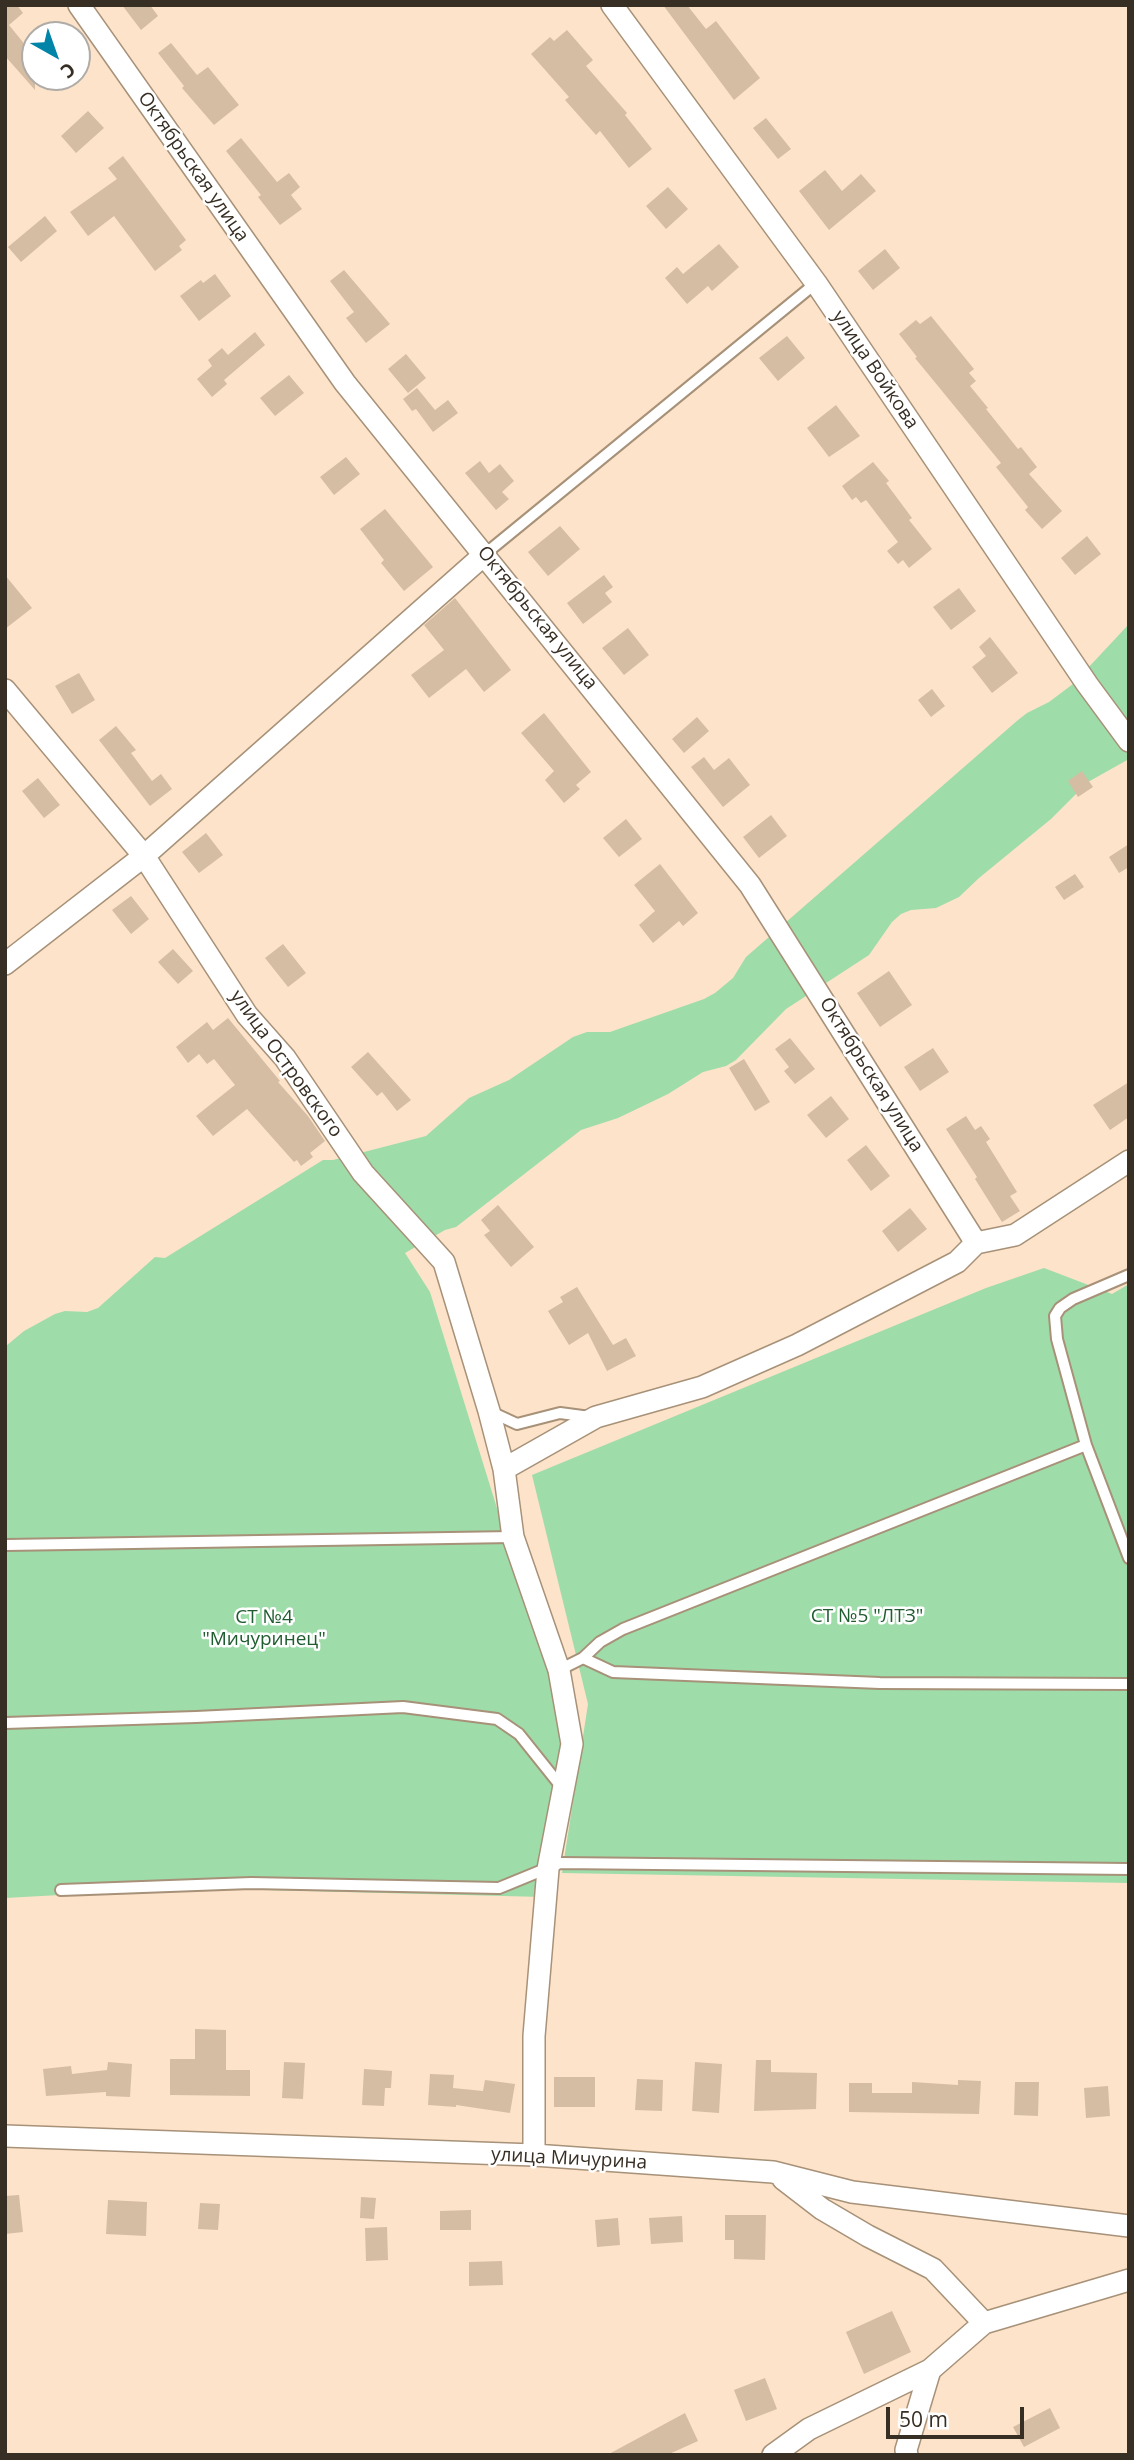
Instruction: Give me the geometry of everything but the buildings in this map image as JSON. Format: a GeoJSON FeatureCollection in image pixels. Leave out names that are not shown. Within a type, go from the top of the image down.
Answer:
{"type":"FeatureCollection","features":[{"type":"Feature","properties":{"kind":"street","name":"Октябрьская улица"},"geometry":{"type":"LineString","coordinates":[[79,5],[345,383],[750,885],[976,1243]]}},
{"type":"Feature","properties":{"kind":"street","name":"улица Войкова"},"geometry":{"type":"LineString","coordinates":[[611,5],[816,283],[1087,684],[1129,741]]}},
{"type":"Feature","properties":{"kind":"street"},"geometry":{"type":"LineString","coordinates":[[5,964],[144,856],[485,554]]}},
{"type":"Feature","properties":{"kind":"street","name":"улица Островского"},"geometry":{"type":"LineString","coordinates":[[5,690],[144,856],[247,1015],[285,1058],[363,1173],[444,1262],[489,1410],[503,1469],[513,1537],[559,1670],[572,1744],[548,1869],[534,2036],[534,2155]]}},
{"type":"Feature","properties":{"kind":"street"},"geometry":{"type":"LineString","coordinates":[[503,1469],[596,1418],[702,1387],[797,1345],[957,1262],[976,1243],[1015,1235],[1129,1161]]}},
{"type":"Feature","properties":{"kind":"street","name":"улица Мичурина"},"geometry":{"type":"LineString","coordinates":[[5,2136],[534,2155],[773,2172],[852,2193],[1129,2226]]}},
{"type":"Feature","properties":{"kind":"street"},"geometry":{"type":"LineString","coordinates":[[773,2172],[822,2209],[933,2269],[984,2323]]}},
{"type":"Feature","properties":{"kind":"street"},"geometry":{"type":"LineString","coordinates":[[773,2455],[809,2429],[930,2370],[984,2323],[1129,2280]]}},
{"type":"Feature","properties":{"kind":"street"},"geometry":{"type":"LineString","coordinates":[[907,2455],[906,2450],[930,2370]]}},
{"type":"Feature","properties":{"kind":"lane"},"geometry":{"type":"LineString","coordinates":[[485,554],[816,283]]}},
{"type":"Feature","properties":{"kind":"lane"},"geometry":{"type":"LineString","coordinates":[[1129,1275],[1073,1299],[1060,1308],[1055,1316],[1057,1339],[1086,1445],[1129,1558]]}},
{"type":"Feature","properties":{"kind":"lane"},"geometry":{"type":"LineString","coordinates":[[489,1410],[517,1424],[560,1413],[596,1418]]}},
{"type":"Feature","properties":{"kind":"lane"},"geometry":{"type":"LineString","coordinates":[[559,1670],[583,1658],[600,1642],[623,1629],[1086,1445]]}},
{"type":"Feature","properties":{"kind":"lane"},"geometry":{"type":"LineString","coordinates":[[6,1545],[513,1537]]}},
{"type":"Feature","properties":{"kind":"lane"},"geometry":{"type":"LineString","coordinates":[[583,1658],[613,1672],[880,1683],[1129,1684]]}},
{"type":"Feature","properties":{"kind":"lane"},"geometry":{"type":"LineString","coordinates":[[5,1723],[403,1707],[497,1719],[519,1734],[563,1789]]}},
{"type":"Feature","properties":{"kind":"lane"},"geometry":{"type":"LineString","coordinates":[[61,1890],[251,1883],[499,1888],[559,1863],[1129,1869]]}},
{"type":"Feature","properties":{"kind":"green space","name":"СТ №4 \"Мичуринец\""},"geometry":{"type":"Polygon","coordinates":[[[1129,624],[1129,759],[1088,782],[1051,819],[959,897],[936,908],[911,910],[901,914],[892,922],[869,955],[786,1009],[736,1060],[726,1066],[703,1072],[668,1094],[618,1118],[581,1130],[456,1227],[445,1230],[405,1253],[430,1292],[566,1731],[543,1897],[187,1888],[5,1898],[6,1346],[24,1331],[55,1314],[65,1311],[87,1312],[98,1308],[155,1257],[165,1258],[323,1160],[333,1160],[426,1136],[469,1098],[509,1080],[573,1037],[587,1032],[610,1032],[715,993],[733,978],[746,957],[1018,720],[1073,684],[1129,624]]]}},
{"type":"Feature","properties":{"kind":"green space","name":"СТ №5 \"ЛТЗ\""},"geometry":{"type":"Polygon","coordinates":[[[1044,1268],[1112,1294],[1129,1284],[1129,1883],[562,1873],[588,1704],[532,1475],[986,1288],[1044,1268]]]}}]}
